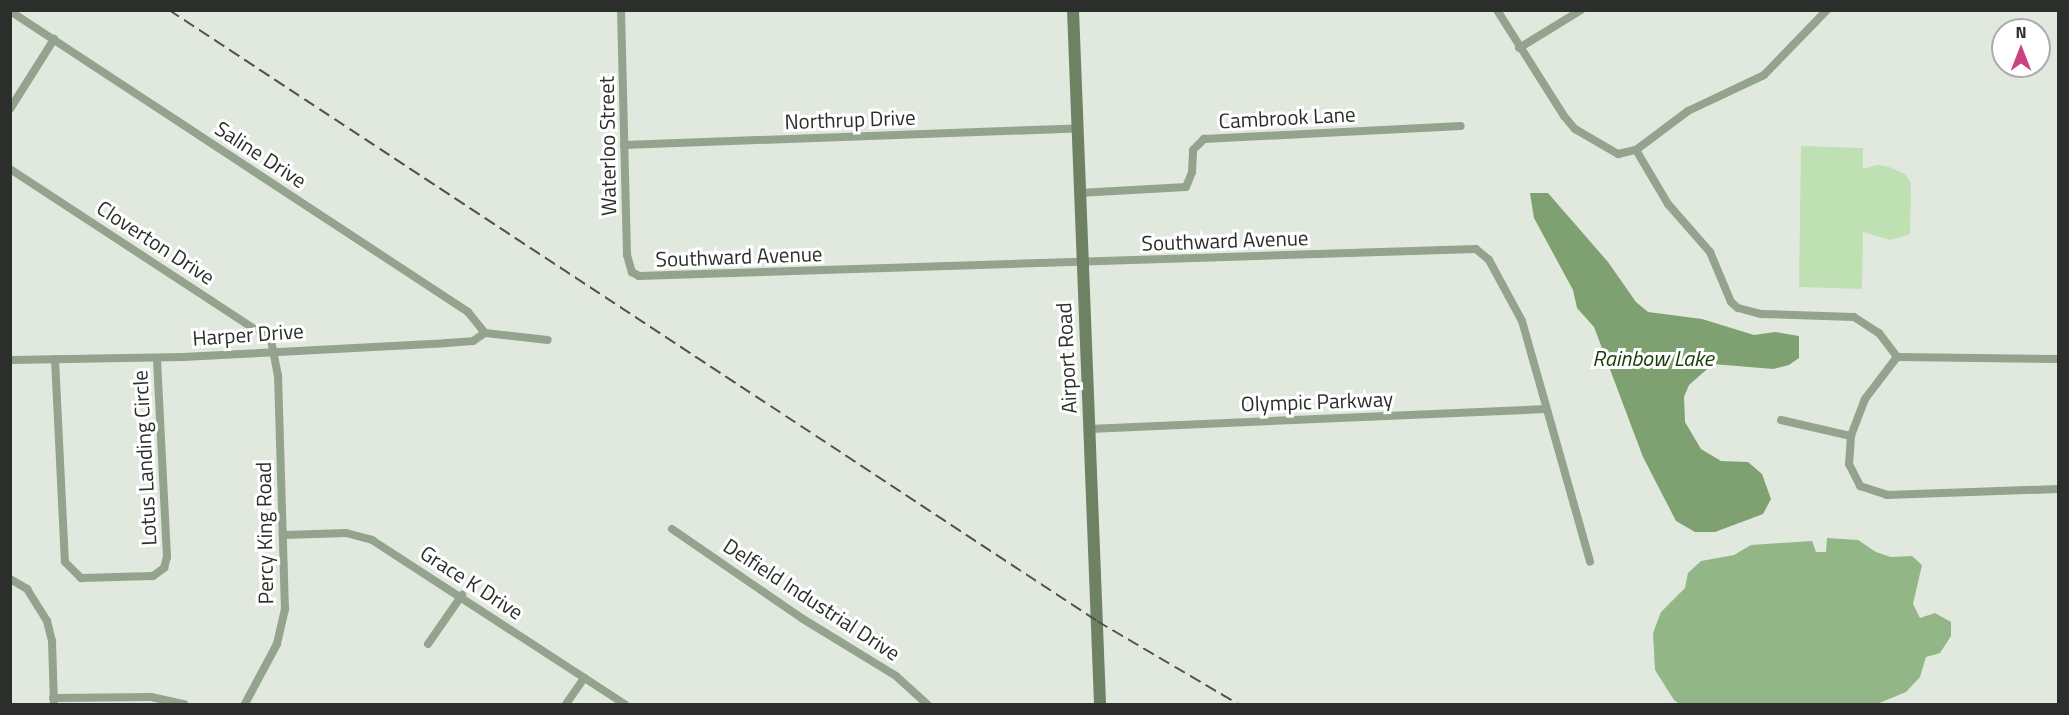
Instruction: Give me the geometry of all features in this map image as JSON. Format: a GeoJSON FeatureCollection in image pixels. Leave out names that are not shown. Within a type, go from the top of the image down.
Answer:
{"type":"FeatureCollection","features":[{"type":"Feature","properties":{"kind":"street","name":"Waterloo Street"},"geometry":{"type":"LineString","coordinates":[[621,10],[627,255],[632,272],[639,276]]}},
{"type":"Feature","properties":{"kind":"street","name":"Airport Road"},"geometry":{"type":"LineString","coordinates":[[1073,10],[1100,705]]}},
{"type":"Feature","properties":{"kind":"street"},"geometry":{"type":"LineString","coordinates":[[1497,10],[1519,48],[1575,129],[1618,154],[1636,150],[1688,111],[1764,75],[1827,10]]}},
{"type":"Feature","properties":{"kind":"street"},"geometry":{"type":"LineString","coordinates":[[1519,48],[1581,10]]}},
{"type":"Feature","properties":{"kind":"street","name":"Saline Drive"},"geometry":{"type":"LineString","coordinates":[[10,11],[468,312],[485,333]]}},
{"type":"Feature","properties":{"kind":"street"},"geometry":{"type":"LineString","coordinates":[[10,110],[54,39]]}},
{"type":"Feature","properties":{"kind":"street","name":"Cambrook Lane"},"geometry":{"type":"LineString","coordinates":[[1080,193],[1186,187],[1192,172],[1193,150],[1204,139],[1461,126]]}},
{"type":"Feature","properties":{"kind":"street","name":"Northrup Drive"},"geometry":{"type":"LineString","coordinates":[[624,145],[1077,128]]}},
{"type":"Feature","properties":{"kind":"street"},"geometry":{"type":"LineString","coordinates":[[1636,150],[1668,204],[1710,252],[1731,302],[1738,308],[1761,314],[1854,317],[1879,333],[1897,357]]}},
{"type":"Feature","properties":{"kind":"street","name":"Cloverton Drive"},"geometry":{"type":"LineString","coordinates":[[10,169],[259,329],[272,340],[276,351]]}},
{"type":"Feature","properties":{"kind":"street","name":"Southward Avenue"},"geometry":{"type":"LineString","coordinates":[[639,276],[1476,249],[1489,260],[1522,321],[1590,562]]}},
{"type":"Feature","properties":{"kind":"street"},"geometry":{"type":"LineString","coordinates":[[485,333],[548,340]]}},
{"type":"Feature","properties":{"kind":"street","name":"Harper Drive"},"geometry":{"type":"LineString","coordinates":[[10,360],[158,358],[473,341],[485,333]]}},
{"type":"Feature","properties":{"kind":"street","name":"Percy King Road"},"geometry":{"type":"LineString","coordinates":[[245,705],[283,624],[284,535],[276,351]]}},
{"type":"Feature","properties":{"kind":"street"},"geometry":{"type":"LineString","coordinates":[[1897,357],[2058,359]]}},
{"type":"Feature","properties":{"kind":"street"},"geometry":{"type":"LineString","coordinates":[[1897,357],[1865,399],[1851,435],[1849,464],[1860,486],[1876,494],[2058,489]]}},
{"type":"Feature","properties":{"kind":"street","name":"Lotus Landing Circle"},"geometry":{"type":"LineString","coordinates":[[55,359],[65,562],[81,578],[153,576],[164,568],[167,557],[158,358]]}},
{"type":"Feature","properties":{"kind":"street","name":"Olympic Parkway"},"geometry":{"type":"LineString","coordinates":[[1089,429],[1546,410]]}},
{"type":"Feature","properties":{"kind":"street"},"geometry":{"type":"LineString","coordinates":[[1781,420],[1851,435]]}},
{"type":"Feature","properties":{"kind":"street","name":"Delfield Industrial Drive"},"geometry":{"type":"LineString","coordinates":[[672,529],[803,619],[896,676],[927,705]]}},
{"type":"Feature","properties":{"kind":"street","name":"Grace K Drive"},"geometry":{"type":"LineString","coordinates":[[284,535],[361,536],[462,596],[625,705]]}},
{"type":"Feature","properties":{"kind":"street"},"geometry":{"type":"LineString","coordinates":[[10,579],[27,589],[47,621],[52,641],[54,701],[151,697],[184,705]]}},
{"type":"Feature","properties":{"kind":"street"},"geometry":{"type":"LineString","coordinates":[[428,644],[462,596]]}},
{"type":"Feature","properties":{"kind":"street"},"geometry":{"type":"LineString","coordinates":[[566,705],[584,678]]}},
{"type":"Feature","properties":{"kind":"shaded area"},"geometry":{"type":"Polygon","coordinates":[[[1801,146],[1863,148],[1863,169],[1877,165],[1889,167],[1905,174],[1911,183],[1910,234],[1890,240],[1863,232],[1862,289],[1799,287],[1801,146]]]}},
{"type":"Feature","properties":{"kind":"shaded area"},"geometry":{"type":"Polygon","coordinates":[[[1827,538],[1858,540],[1876,552],[1891,557],[1912,556],[1922,565],[1913,604],[1920,618],[1935,613],[1951,622],[1951,636],[1940,653],[1926,657],[1920,677],[1906,692],[1877,704],[1679,704],[1674,700],[1655,670],[1653,633],[1661,612],[1685,588],[1688,573],[1701,561],[1734,555],[1751,545],[1812,541],[1816,552],[1826,552],[1827,538]]]}},
{"type":"Feature","properties":{"kind":"water","name":"Rainbow Lake"},"geometry":{"type":"Polygon","coordinates":[[[1530,193],[1548,193],[1608,262],[1636,302],[1648,312],[1702,319],[1754,335],[1775,332],[1799,336],[1799,358],[1789,365],[1773,369],[1713,364],[1689,385],[1684,397],[1685,422],[1701,449],[1721,461],[1748,462],[1762,474],[1771,499],[1763,514],[1715,532],[1695,532],[1676,521],[1643,457],[1594,327],[1577,308],[1573,290],[1534,218],[1530,193]]]}},
{"type":"Feature","properties":{"kind":"railway"},"geometry":{"type":"LineString","coordinates":[[169,10],[1097,621],[1238,704]]}}]}
